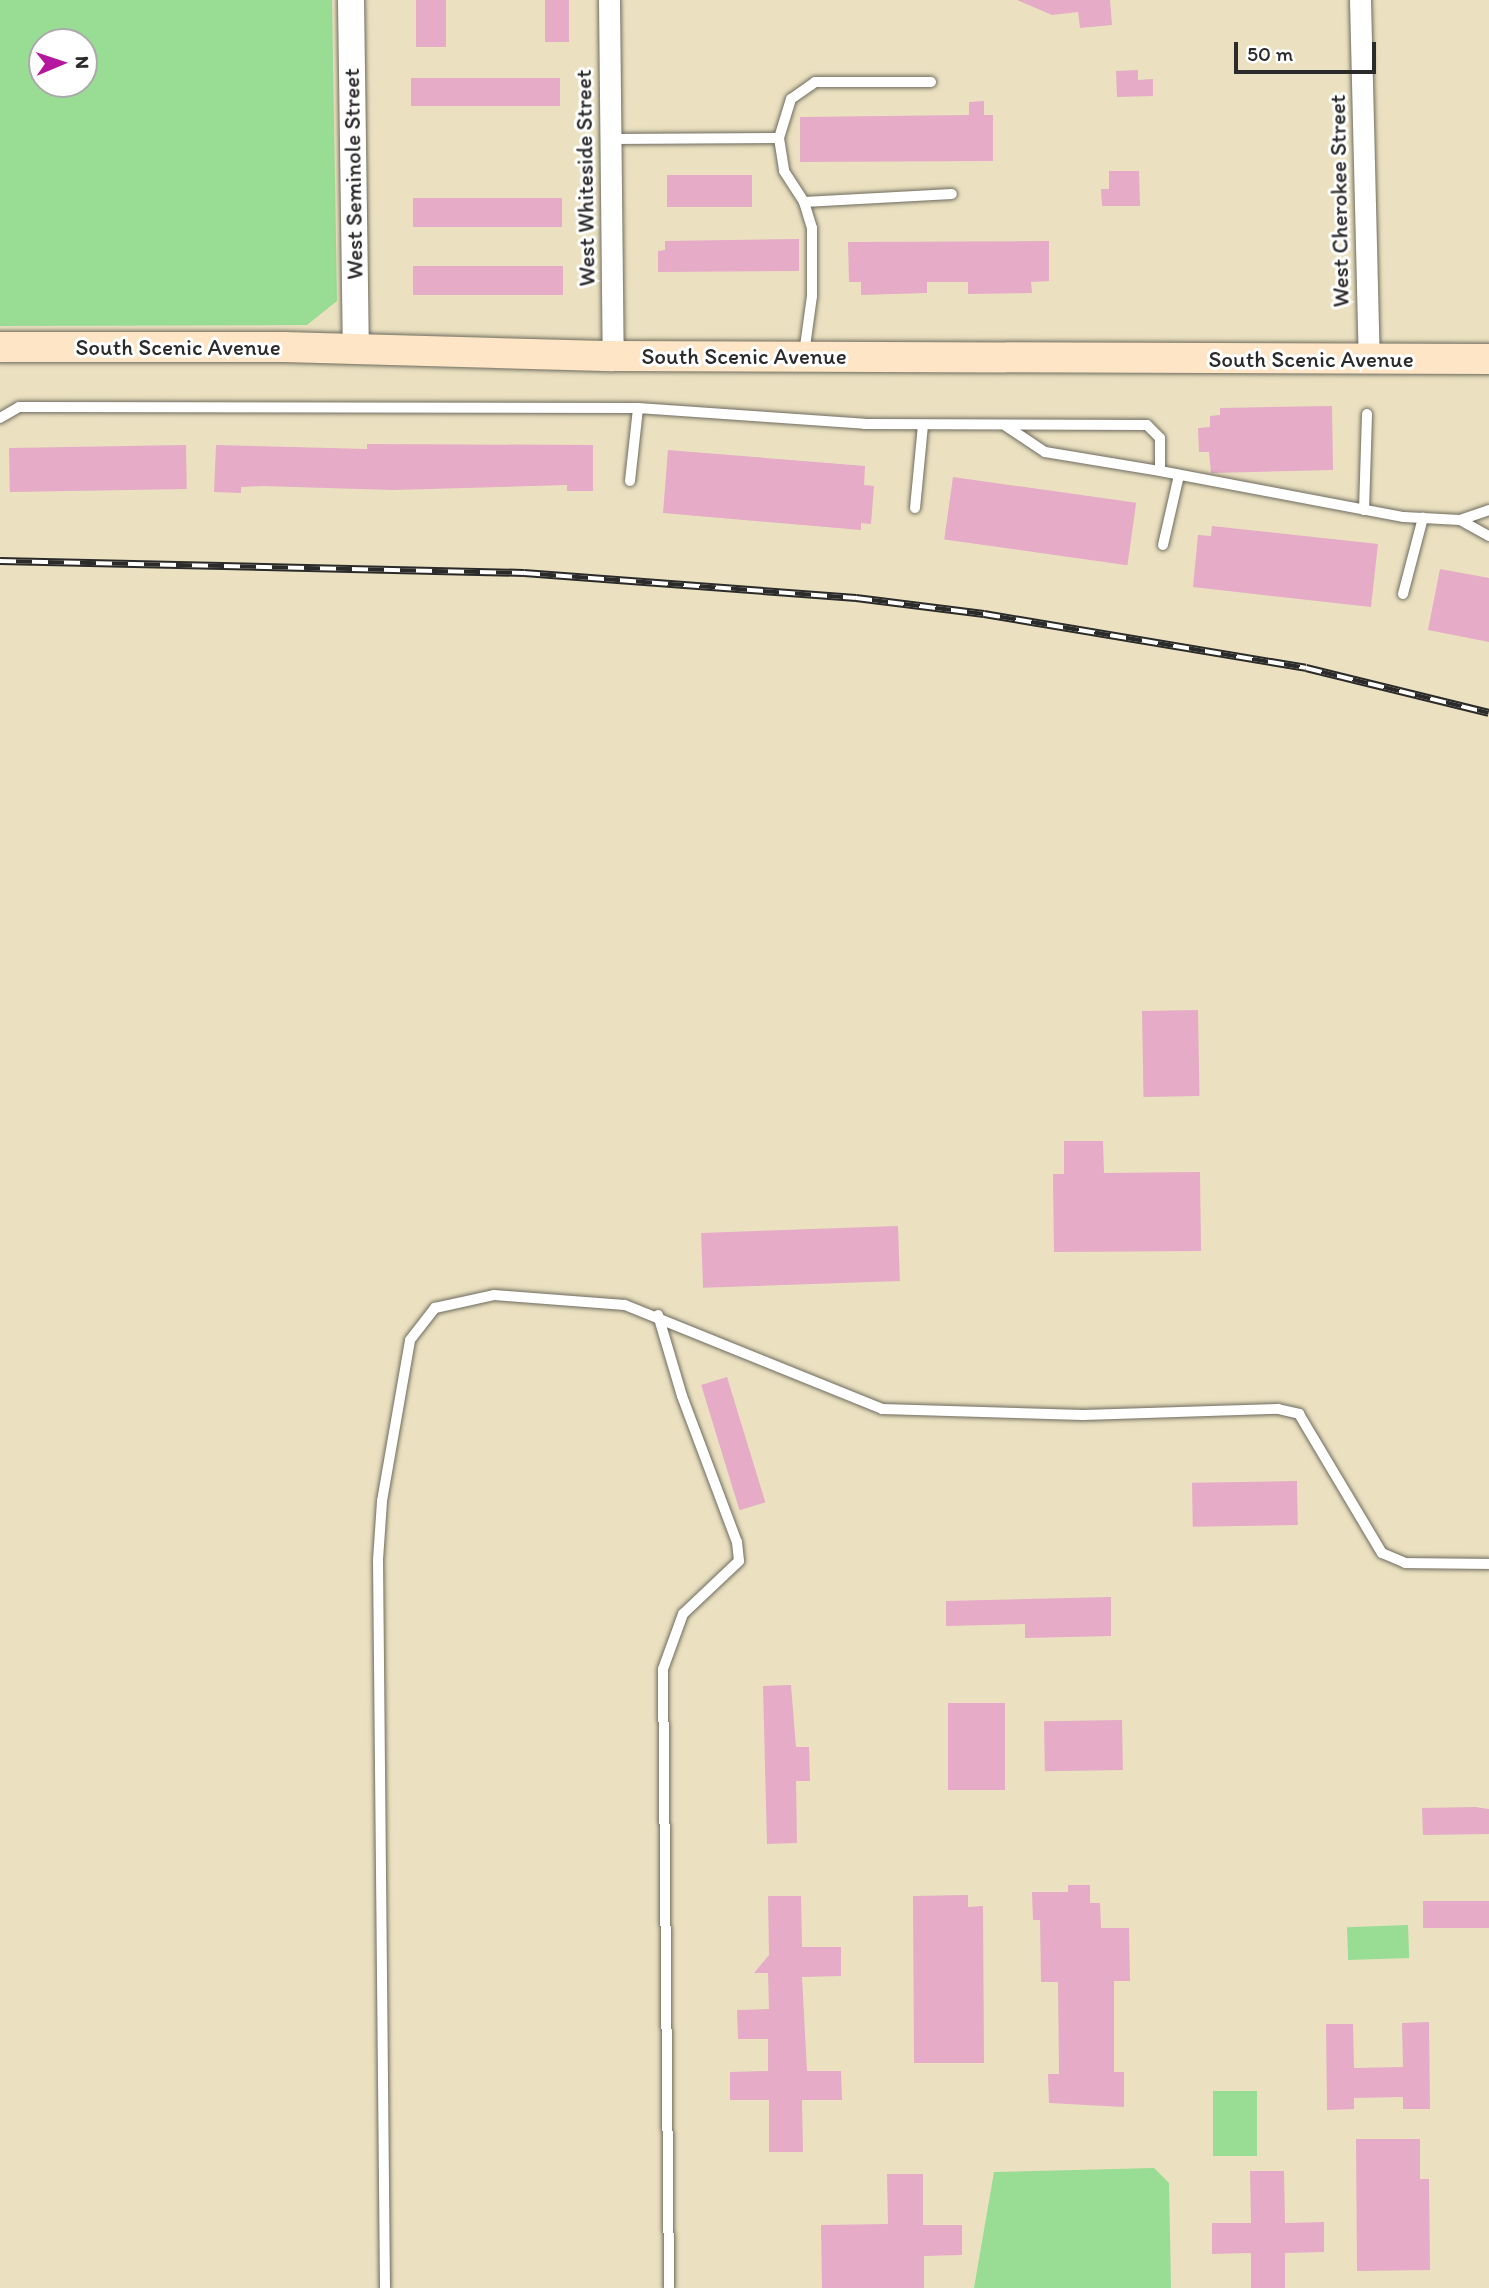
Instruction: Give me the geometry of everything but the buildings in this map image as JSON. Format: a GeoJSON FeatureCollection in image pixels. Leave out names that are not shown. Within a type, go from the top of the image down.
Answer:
{"type":"FeatureCollection","features":[{"type":"Feature","properties":{"kind":"main road","name":"South Scenic Avenue"},"geometry":{"type":"LineString","coordinates":[[0,348],[356,349],[613,356],[1489,359]]}},
{"type":"Feature","properties":{"kind":"street","name":"West Seminole Street"},"geometry":{"type":"LineString","coordinates":[[351,0],[356,349]]}},
{"type":"Feature","properties":{"kind":"street","name":"West Whiteside Street"},"geometry":{"type":"LineString","coordinates":[[609,0],[613,356]]}},
{"type":"Feature","properties":{"kind":"street","name":"West Cherokee Street"},"geometry":{"type":"LineString","coordinates":[[1360,0],[1369,359]]}},
{"type":"Feature","properties":{"kind":"lane"},"geometry":{"type":"LineString","coordinates":[[804,356],[812,296],[812,241],[804,202],[785,171],[779,138],[791,99],[815,82],[932,82]]}},
{"type":"Feature","properties":{"kind":"lane"},"geometry":{"type":"LineString","coordinates":[[611,139],[779,138]]}},
{"type":"Feature","properties":{"kind":"lane"},"geometry":{"type":"LineString","coordinates":[[804,202],[952,194]]}},
{"type":"Feature","properties":{"kind":"lane"},"geometry":{"type":"LineString","coordinates":[[0,418],[19,407],[638,408],[923,425],[1147,425],[1160,438],[1160,471]]}},
{"type":"Feature","properties":{"kind":"lane"},"geometry":{"type":"LineString","coordinates":[[630,481],[638,408]]}},
{"type":"Feature","properties":{"kind":"lane"},"geometry":{"type":"LineString","coordinates":[[1364,510],[1367,414]]}},
{"type":"Feature","properties":{"kind":"lane"},"geometry":{"type":"LineString","coordinates":[[915,508],[923,425]]}},
{"type":"Feature","properties":{"kind":"lane"},"geometry":{"type":"LineString","coordinates":[[1006,426],[1045,452],[1364,510],[1460,520],[1489,510]]}},
{"type":"Feature","properties":{"kind":"lane"},"geometry":{"type":"LineString","coordinates":[[1163,545],[1179,475]]}},
{"type":"Feature","properties":{"kind":"lane"},"geometry":{"type":"LineString","coordinates":[[1403,594],[1423,518]]}},
{"type":"Feature","properties":{"kind":"lane"},"geometry":{"type":"LineString","coordinates":[[1460,520],[1489,536]]}},
{"type":"Feature","properties":{"kind":"lane"},"geometry":{"type":"LineString","coordinates":[[385,2288],[378,1560],[382,1500],[410,1340],[435,1308],[494,1295],[591,1301],[658,1315],[882,1409],[1083,1415],[1256,1407],[1299,1415],[1382,1553],[1405,1563],[1489,1564]]}},
{"type":"Feature","properties":{"kind":"lane"},"geometry":{"type":"LineString","coordinates":[[658,1315],[682,1395],[737,1542],[739,1561],[683,1614],[663,1669],[669,2288]]}},
{"type":"Feature","properties":{"kind":"green space"},"geometry":{"type":"Polygon","coordinates":[[[0,0],[332,0],[337,301],[307,325],[0,326],[0,0]]]}},
{"type":"Feature","properties":{"kind":"green space"},"geometry":{"type":"Polygon","coordinates":[[[1408,1925],[1409,1958],[1348,1960],[1347,1927],[1408,1925]]]}},
{"type":"Feature","properties":{"kind":"green space"},"geometry":{"type":"Polygon","coordinates":[[[1213,2091],[1257,2091],[1257,2156],[1213,2156],[1213,2091]]]}},
{"type":"Feature","properties":{"kind":"green space"},"geometry":{"type":"Polygon","coordinates":[[[1154,2168],[1169,2183],[1171,2288],[974,2288],[994,2172],[1154,2168]]]}},
{"type":"Feature","properties":{"kind":"railway"},"geometry":{"type":"LineString","coordinates":[[0,561],[524,573],[856,598],[984,614],[1306,668],[1489,713]]}}]}
